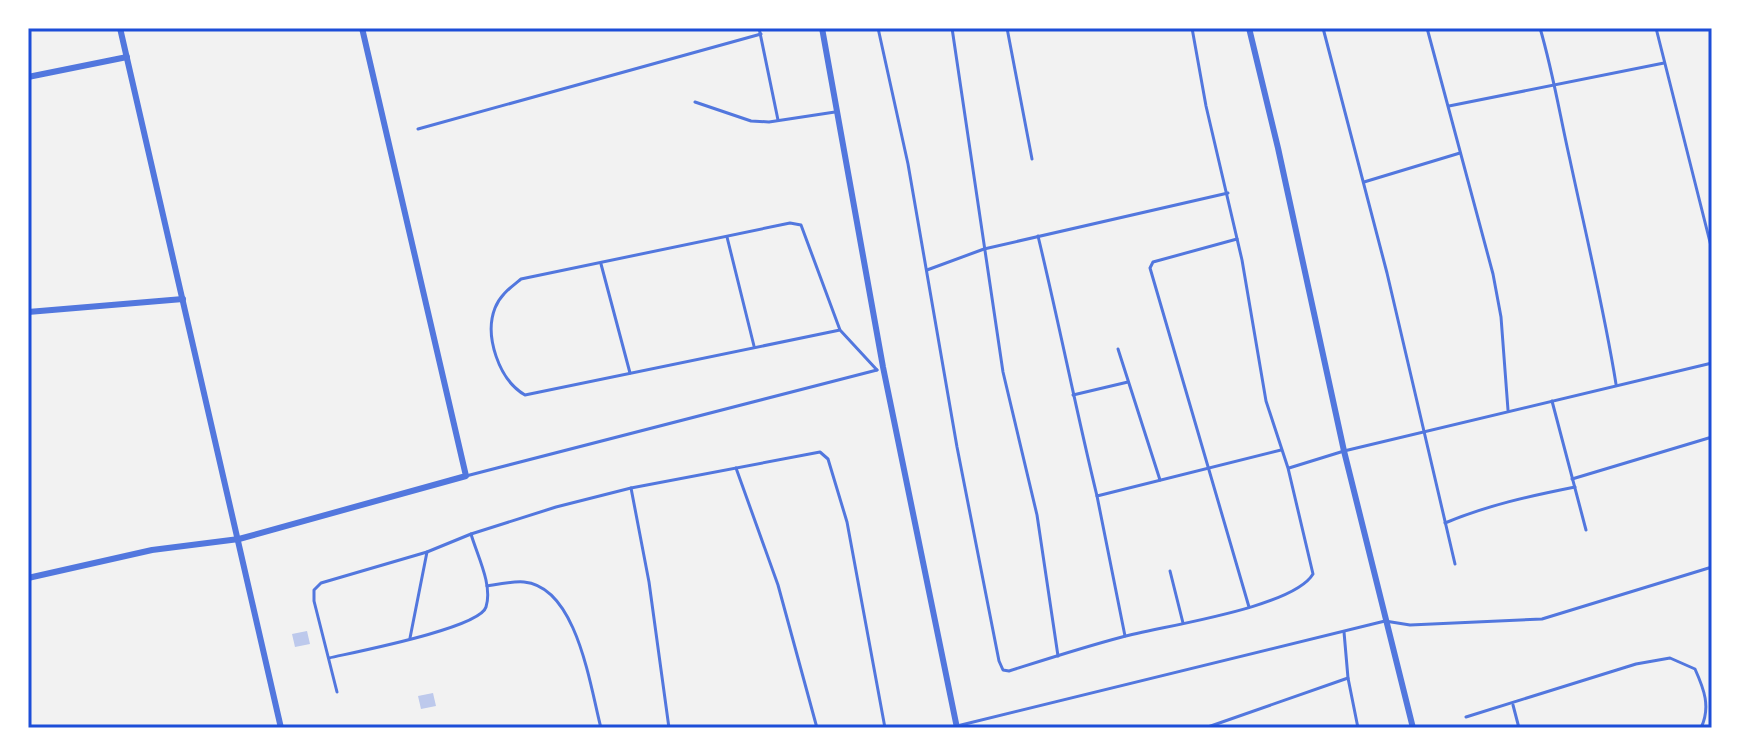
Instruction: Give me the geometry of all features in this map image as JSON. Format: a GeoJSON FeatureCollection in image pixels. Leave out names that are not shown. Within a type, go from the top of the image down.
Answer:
{"type":"FeatureCollection","features":[{"type":"Feature","properties":{"kind":"street"},"geometry":{"type":"LineString","coordinates":[[120,28],[281,728]]}},
{"type":"Feature","properties":{"kind":"street"},"geometry":{"type":"LineString","coordinates":[[28,578],[152,550],[239,539],[466,476],[362,28]]}},
{"type":"Feature","properties":{"kind":"street"},"geometry":{"type":"LineString","coordinates":[[822,28],[880,368],[957,727]]}},
{"type":"Feature","properties":{"kind":"street"},"geometry":{"type":"LineString","coordinates":[[1249,28],[1344,451],[1413,728]]}},
{"type":"Feature","properties":{"kind":"street"},"geometry":{"type":"LineString","coordinates":[[28,77],[127,57]]}},
{"type":"Feature","properties":{"kind":"street"},"geometry":{"type":"LineString","coordinates":[[28,312],[183,299]]}},
{"type":"Feature","properties":{"kind":"lane"},"geometry":{"type":"LineString","coordinates":[[759,28],[778,120]]}},
{"type":"Feature","properties":{"kind":"lane"},"geometry":{"type":"LineString","coordinates":[[878,28],[908,164],[957,447],[999,661],[1003,670],[1009,671],[1125,636],[1249,607],[1294,589],[1313,574],[1288,468],[1266,401],[1228,193],[1206,106],[1192,28]]}},
{"type":"Feature","properties":{"kind":"lane"},"geometry":{"type":"LineString","coordinates":[[959,28],[952,29],[1003,372],[1037,515],[1058,656]]}},
{"type":"Feature","properties":{"kind":"lane"},"geometry":{"type":"LineString","coordinates":[[1007,28],[1032,159]]}},
{"type":"Feature","properties":{"kind":"lane"},"geometry":{"type":"LineString","coordinates":[[1323,28],[1364,182],[1455,564]]}},
{"type":"Feature","properties":{"kind":"lane"},"geometry":{"type":"LineString","coordinates":[[1427,28],[1493,274],[1501,317],[1508,411]]}},
{"type":"Feature","properties":{"kind":"lane"},"geometry":{"type":"LineString","coordinates":[[1540,28],[1556,85],[1560,116],[1598,283],[1616,386]]}},
{"type":"Feature","properties":{"kind":"lane"},"geometry":{"type":"LineString","coordinates":[[1656,28],[1712,250]]}},
{"type":"Feature","properties":{"kind":"lane"},"geometry":{"type":"LineString","coordinates":[[418,129],[761,34]]}},
{"type":"Feature","properties":{"kind":"lane"},"geometry":{"type":"LineString","coordinates":[[1448,106],[1664,63]]}},
{"type":"Feature","properties":{"kind":"lane"},"geometry":{"type":"LineString","coordinates":[[695,102],[751,121],[837,112]]}},
{"type":"Feature","properties":{"kind":"lane"},"geometry":{"type":"LineString","coordinates":[[1364,182],[1460,153]]}},
{"type":"Feature","properties":{"kind":"lane"},"geometry":{"type":"LineString","coordinates":[[927,270],[984,249],[1228,193]]}},
{"type":"Feature","properties":{"kind":"lane"},"geometry":{"type":"LineString","coordinates":[[840,330],[525,395],[515,389],[505,375],[493,349],[494,310],[505,292],[521,279],[790,223],[801,225],[840,330],[880,368]]}},
{"type":"Feature","properties":{"kind":"lane"},"geometry":{"type":"LineString","coordinates":[[726,236],[754,346]]}},
{"type":"Feature","properties":{"kind":"lane"},"geometry":{"type":"LineString","coordinates":[[1038,236],[1060,325],[1125,636]]}},
{"type":"Feature","properties":{"kind":"lane"},"geometry":{"type":"LineString","coordinates":[[1237,239],[1153,262],[1150,268],[1249,607]]}},
{"type":"Feature","properties":{"kind":"lane"},"geometry":{"type":"LineString","coordinates":[[601,262],[630,373]]}},
{"type":"Feature","properties":{"kind":"lane"},"geometry":{"type":"LineString","coordinates":[[1118,349],[1160,480]]}},
{"type":"Feature","properties":{"kind":"lane"},"geometry":{"type":"LineString","coordinates":[[1288,468],[1424,431],[1712,363]]}},
{"type":"Feature","properties":{"kind":"lane"},"geometry":{"type":"LineString","coordinates":[[466,476],[880,368]]}},
{"type":"Feature","properties":{"kind":"lane"},"geometry":{"type":"LineString","coordinates":[[1073,395],[1128,382]]}},
{"type":"Feature","properties":{"kind":"lane"},"geometry":{"type":"LineString","coordinates":[[1552,401],[1586,530]]}},
{"type":"Feature","properties":{"kind":"lane"},"geometry":{"type":"LineString","coordinates":[[1572,479],[1712,437]]}},
{"type":"Feature","properties":{"kind":"lane"},"geometry":{"type":"LineString","coordinates":[[1097,496],[1281,450]]}},
{"type":"Feature","properties":{"kind":"lane"},"geometry":{"type":"LineString","coordinates":[[337,692],[314,601],[314,590],[321,583],[427,552],[471,534],[556,507],[631,488],[820,452],[828,459],[847,522],[885,728]]}},
{"type":"Feature","properties":{"kind":"lane"},"geometry":{"type":"LineString","coordinates":[[736,468],[778,585],[817,728]]}},
{"type":"Feature","properties":{"kind":"lane"},"geometry":{"type":"LineString","coordinates":[[1445,523],[1470,512],[1522,497],[1575,487]]}},
{"type":"Feature","properties":{"kind":"lane"},"geometry":{"type":"LineString","coordinates":[[631,488],[649,582],[669,728]]}},
{"type":"Feature","properties":{"kind":"lane"},"geometry":{"type":"LineString","coordinates":[[328,658],[456,627],[478,618],[486,608],[487,586],[471,534]]}},
{"type":"Feature","properties":{"kind":"lane"},"geometry":{"type":"LineString","coordinates":[[410,638],[427,552]]}},
{"type":"Feature","properties":{"kind":"lane"},"geometry":{"type":"LineString","coordinates":[[957,727],[1385,621],[1410,625],[1542,619],[1712,567]]}},
{"type":"Feature","properties":{"kind":"lane"},"geometry":{"type":"LineString","coordinates":[[1170,571],[1183,623]]}},
{"type":"Feature","properties":{"kind":"lane"},"geometry":{"type":"LineString","coordinates":[[487,586],[524,582],[540,586],[554,596],[568,616],[601,728]]}},
{"type":"Feature","properties":{"kind":"lane"},"geometry":{"type":"LineString","coordinates":[[1344,632],[1348,678],[1358,728]]}},
{"type":"Feature","properties":{"kind":"lane"},"geometry":{"type":"LineString","coordinates":[[1466,717],[1636,664],[1670,658],[1695,669],[1706,693],[1705,720],[1701,728]]}},
{"type":"Feature","properties":{"kind":"lane"},"geometry":{"type":"LineString","coordinates":[[1205,728],[1348,678]]}},
{"type":"Feature","properties":{"kind":"lane"},"geometry":{"type":"LineString","coordinates":[[1512,703],[1519,728]]}},
{"type":"Feature","properties":{"kind":"building"},"geometry":{"type":"Polygon","coordinates":[[[307,631],[310,644],[295,647],[292,634],[307,631]]]}},
{"type":"Feature","properties":{"kind":"building"},"geometry":{"type":"Polygon","coordinates":[[[433,693],[436,706],[421,709],[418,696],[433,693]]]}}]}
